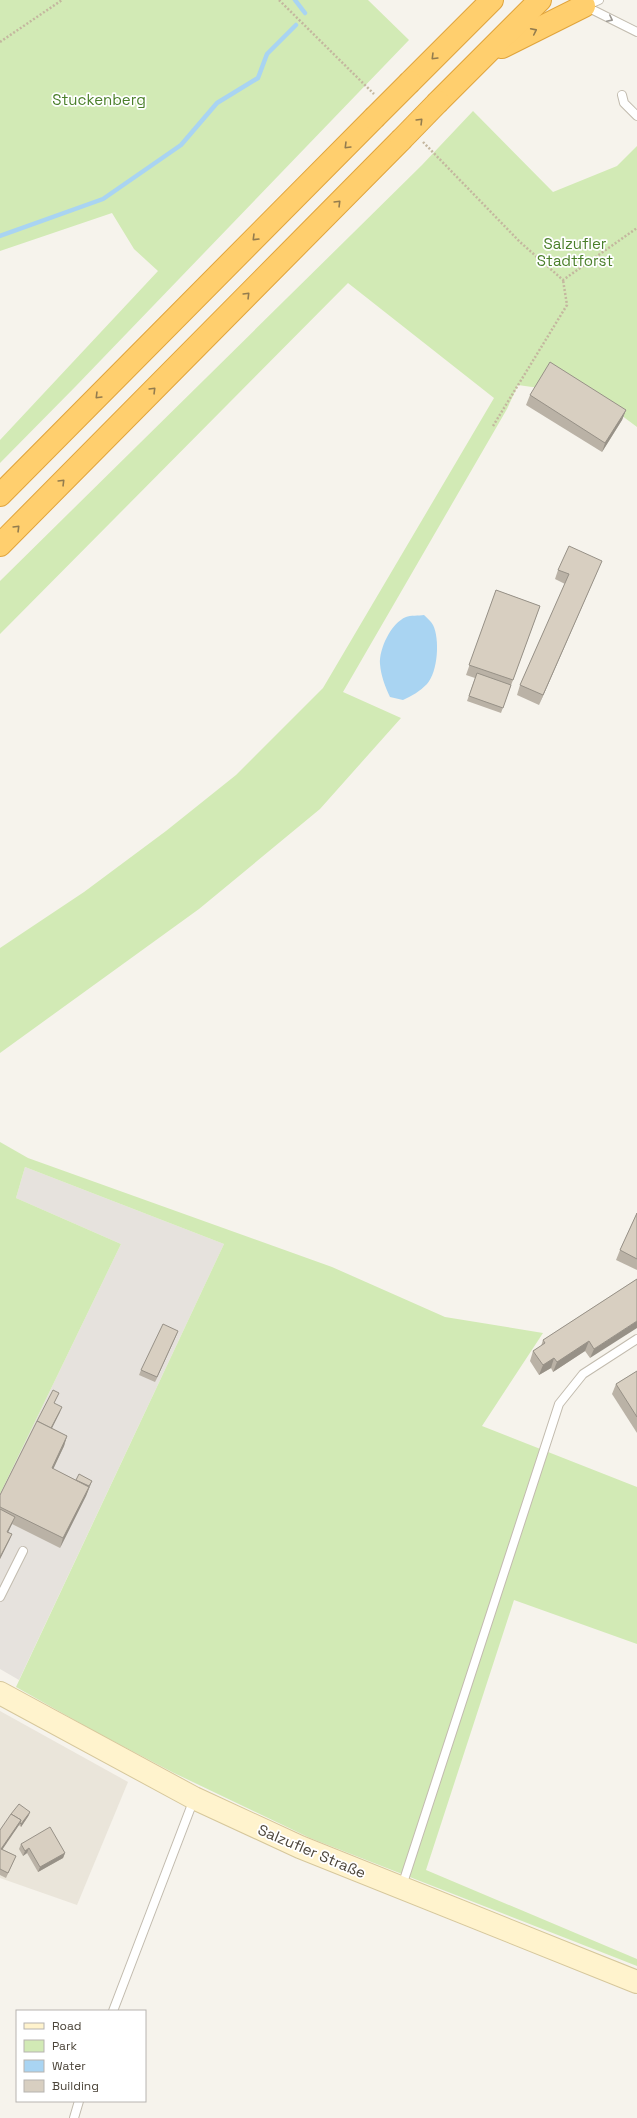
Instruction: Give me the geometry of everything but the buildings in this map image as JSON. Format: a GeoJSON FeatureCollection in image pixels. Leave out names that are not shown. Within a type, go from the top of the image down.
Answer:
{"type":"FeatureCollection","features":[{"type":"Feature","properties":{"kind":"highway"},"geometry":{"type":"LineString","coordinates":[[458,33],[479,0]]}},
{"type":"Feature","properties":{"kind":"highway"},"geometry":{"type":"LineString","coordinates":[[0,495],[492,0]]}},
{"type":"Feature","properties":{"kind":"highway"},"geometry":{"type":"LineString","coordinates":[[0,545],[540,0]]}},
{"type":"Feature","properties":{"kind":"highway"},"geometry":{"type":"LineString","coordinates":[[486,54],[591,3]]}},
{"type":"Feature","properties":{"kind":"main road","name":"Salzufler Straße"},"geometry":{"type":"LineString","coordinates":[[0,1693],[194,1798],[300,1847],[401,1889],[637,1982]]}},
{"type":"Feature","properties":{"kind":"lane"},"geometry":{"type":"LineString","coordinates":[[591,3],[637,32]]}},
{"type":"Feature","properties":{"kind":"lane"},"geometry":{"type":"LineString","coordinates":[[622,95],[624,103],[637,116]]}},
{"type":"Feature","properties":{"kind":"lane"},"geometry":{"type":"LineString","coordinates":[[401,1889],[559,1404],[582,1374],[637,1339]]}},
{"type":"Feature","properties":{"kind":"lane"},"geometry":{"type":"LineString","coordinates":[[0,1597],[23,1551]]}},
{"type":"Feature","properties":{"kind":"lane"},"geometry":{"type":"LineString","coordinates":[[113,2010],[194,1798]]}},
{"type":"Feature","properties":{"kind":"lane"},"geometry":{"type":"LineString","coordinates":[[74,2118],[79,2102]]}},
{"type":"Feature","properties":{"kind":"path"},"geometry":{"type":"LineString","coordinates":[[0,42],[62,0]]}},
{"type":"Feature","properties":{"kind":"path"},"geometry":{"type":"LineString","coordinates":[[563,280],[637,228]]}},
{"type":"Feature","properties":{"kind":"path"},"geometry":{"type":"LineString","coordinates":[[493,426],[567,305],[563,280],[520,242]]}},
{"type":"Feature","properties":{"kind":"shaded area"},"geometry":{"type":"Polygon","coordinates":[[[25,1167],[224,1244],[19,1680],[0,1669],[0,1494],[121,1244],[16,1198],[25,1167]]]}},
{"type":"Feature","properties":{"kind":"shaded area"},"geometry":{"type":"Polygon","coordinates":[[[0,1711],[128,1782],[77,1905],[0,1878],[0,1711]]]}},
{"type":"Feature","properties":{"kind":"green space","name":"Stuckenberg"},"geometry":{"type":"Polygon","coordinates":[[[0,0],[368,0],[409,40],[0,463],[0,440],[158,271],[134,249],[112,213],[0,251],[0,0]]]}},
{"type":"Feature","properties":{"kind":"green space","name":"Salzufler Stadtforst"},"geometry":{"type":"Polygon","coordinates":[[[473,111],[553,192],[617,166],[637,146],[637,427],[570,377],[553,390],[518,385],[507,409],[343,692],[401,718],[320,809],[199,909],[0,1053],[0,948],[84,892],[166,831],[236,775],[323,688],[494,398],[348,283],[0,634],[0,581],[422,165],[473,111]]]}},
{"type":"Feature","properties":{"kind":"green space"},"geometry":{"type":"Polygon","coordinates":[[[0,1142],[28,1158],[332,1267],[445,1317],[543,1333],[482,1426],[637,1487],[637,1644],[514,1600],[426,1870],[637,1959],[637,1966],[310,1838],[174,1773],[94,1731],[16,1687],[224,1244],[25,1167],[16,1198],[121,1244],[0,1494],[0,1142]]]}},
{"type":"Feature","properties":{"kind":"water"},"geometry":{"type":"Polygon","coordinates":[[[424,615],[433,625],[437,638],[437,655],[434,672],[427,684],[413,695],[403,700],[390,697],[380,664],[384,644],[395,625],[401,620],[408,616],[424,615]]]}},
{"type":"Feature","properties":{"kind":"waterway"},"geometry":{"type":"LineString","coordinates":[[295,0],[305,13]]}},
{"type":"Feature","properties":{"kind":"waterway"},"geometry":{"type":"LineString","coordinates":[[0,236],[103,199],[181,145],[217,103],[258,78],[267,54],[296,25]]}}]}
